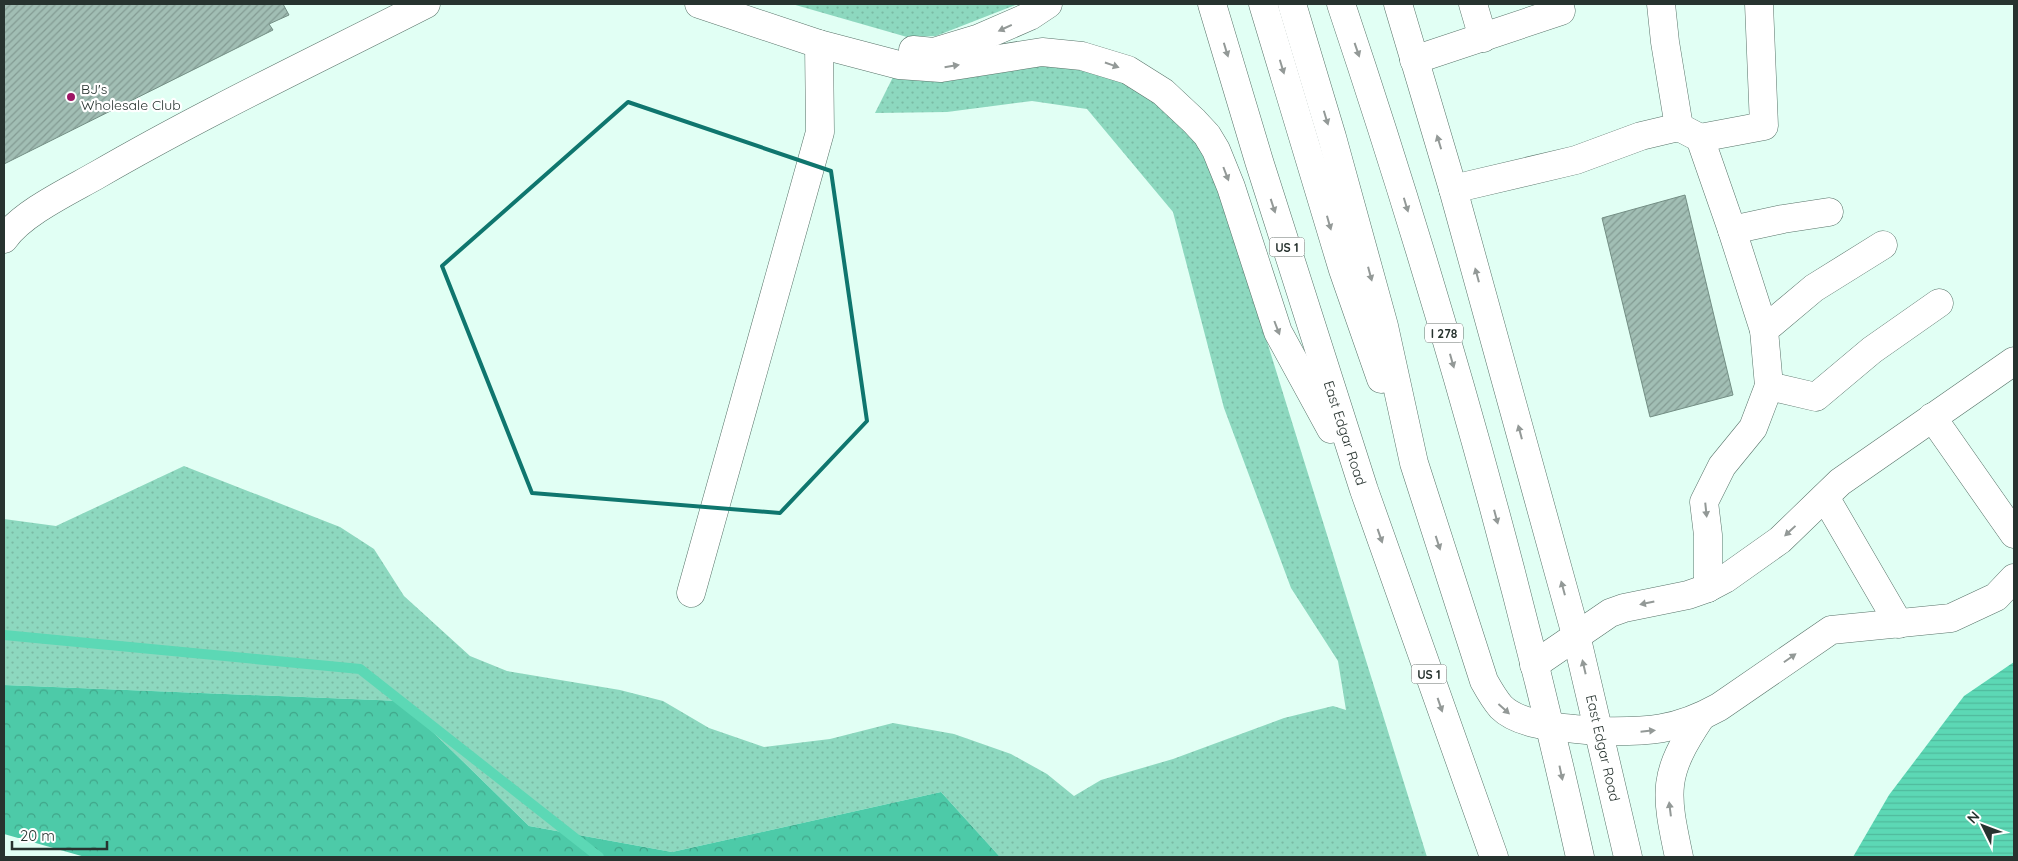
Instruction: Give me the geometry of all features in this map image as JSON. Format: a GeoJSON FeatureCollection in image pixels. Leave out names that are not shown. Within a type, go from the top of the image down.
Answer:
{"type":"FeatureCollection","features":[{"type":"Feature","properties":{"kind":"main road"},"geometry":{"type":"LineString","coordinates":[[4,239],[9,232],[43,206],[148,145],[426,4]]}},
{"type":"Feature","properties":{"kind":"main road"},"geometry":{"type":"LineString","coordinates":[[700,4],[819,44],[899,65],[941,68],[1042,52],[1082,56],[1128,70],[1163,92],[1178,104],[1206,135],[1216,150],[1231,187],[1278,332],[1364,490]]}},
{"type":"Feature","properties":{"kind":"main road"},"geometry":{"type":"LineString","coordinates":[[819,44],[934,52],[1003,29],[1030,16],[1048,4]]}},
{"type":"Feature","properties":{"kind":"main road","name":"East Edgar Road"},"geometry":{"type":"LineString","coordinates":[[1212,4],[1259,161],[1364,490],[1494,857]]}},
{"type":"Feature","properties":{"kind":"main road"},"geometry":{"type":"LineString","coordinates":[[1263,4],[1342,270],[1363,332],[1414,463],[1484,680],[1493,696],[1510,714],[1522,720],[1550,726],[1599,732],[1643,732],[1662,729],[1701,717],[1719,708],[1831,630],[1951,618],[1996,596],[2014,578]]}},
{"type":"Feature","properties":{"kind":"main road"},"geometry":{"type":"LineString","coordinates":[[1292,4],[1332,137],[1379,308],[1414,463]]}},
{"type":"Feature","properties":{"kind":"main road","name":"I 278"},"geometry":{"type":"LineString","coordinates":[[1341,4],[1372,96],[1433,296],[1489,492],[1550,726]]}},
{"type":"Feature","properties":{"kind":"main road","name":"East Edgar Road"},"geometry":{"type":"LineString","coordinates":[[1398,4],[1454,188],[1576,635],[1628,857]]}},
{"type":"Feature","properties":{"kind":"main road"},"geometry":{"type":"LineString","coordinates":[[1474,4],[1483,38]]}},
{"type":"Feature","properties":{"kind":"main road"},"geometry":{"type":"LineString","coordinates":[[1662,4],[1666,42],[1690,132],[1732,230],[1764,330],[1769,386],[1752,428],[1722,466],[1704,502],[1708,536],[1708,588]]}},
{"type":"Feature","properties":{"kind":"main road"},"geometry":{"type":"LineString","coordinates":[[1454,188],[1576,160],[1641,136],[1764,126],[1759,4]]}},
{"type":"Feature","properties":{"kind":"main road"},"geometry":{"type":"LineString","coordinates":[[1414,60],[1483,38],[1517,14],[1562,6]]}},
{"type":"Feature","properties":{"kind":"main road"},"geometry":{"type":"LineString","coordinates":[[691,593],[820,132],[819,44]]}},
{"type":"Feature","properties":{"kind":"main road"},"geometry":{"type":"LineString","coordinates":[[1732,230],[1783,219],[1829,212]]}},
{"type":"Feature","properties":{"kind":"main road"},"geometry":{"type":"LineString","coordinates":[[1764,330],[1814,288],[1882,245]]}},
{"type":"Feature","properties":{"kind":"main road"},"geometry":{"type":"LineString","coordinates":[[1769,386],[1816,397],[1872,350],[1939,303]]}},
{"type":"Feature","properties":{"kind":"main road"},"geometry":{"type":"LineString","coordinates":[[1534,665],[1610,613],[1624,608],[1688,595],[1708,588],[1746,565],[1780,540],[1840,482],[2014,361]]}},
{"type":"Feature","properties":{"kind":"main road"},"geometry":{"type":"LineString","coordinates":[[1932,417],[2014,534]]}},
{"type":"Feature","properties":{"kind":"main road"},"geometry":{"type":"LineString","coordinates":[[1824,497],[1899,624]]}},
{"type":"Feature","properties":{"kind":"main road"},"geometry":{"type":"LineString","coordinates":[[1678,857],[1668,804],[1669,786],[1672,769],[1679,752],[1701,717]]}},
{"type":"Feature","properties":{"kind":"main road"},"geometry":{"type":"LineString","coordinates":[[1550,726],[1580,857]]}},
{"type":"Feature","properties":{"kind":"highlighted area"},"geometry":{"type":"Polygon","coordinates":[[[628,102],[831,171],[867,421],[780,513],[532,493],[442,266],[628,102]]]}},
{"type":"Feature","properties":{"kind":"shaded area"},"geometry":{"type":"Polygon","coordinates":[[[792,4],[1018,4],[936,36],[907,37],[792,4]]]}},
{"type":"Feature","properties":{"kind":"shaded area"},"geometry":{"type":"Polygon","coordinates":[[[995,59],[1128,70],[1203,148],[1215,174],[1427,857],[1000,857],[941,792],[672,852],[529,826],[401,701],[4,685],[4,519],[56,526],[184,466],[340,527],[374,549],[404,596],[470,656],[507,671],[620,690],[663,701],[709,728],[764,747],[830,739],[893,723],[954,734],[1011,754],[1047,774],[1074,796],[1101,780],[1173,759],[1284,718],[1333,706],[1346,710],[1338,661],[1291,588],[1224,408],[1173,212],[1087,109],[1032,101],[947,112],[875,113],[899,65],[995,59]]]}},
{"type":"Feature","properties":{"kind":"shaded area"},"geometry":{"type":"Polygon","coordinates":[[[2014,662],[2014,857],[1853,857],[1889,795],[1964,696],[2014,662]]]}},
{"type":"Feature","properties":{"kind":"green space"},"geometry":{"type":"Polygon","coordinates":[[[4,685],[401,701],[529,826],[672,852],[941,792],[1000,857],[85,857],[4,834],[4,685]]]}},
{"type":"Feature","properties":{"kind":"building","name":"BJ's Wholesale Club"},"geometry":{"type":"Polygon","coordinates":[[[4,4],[283,4],[289,15],[269,24],[273,30],[4,164],[4,4]]]}},
{"type":"Feature","properties":{"kind":"building"},"geometry":{"type":"Polygon","coordinates":[[[1685,195],[1733,395],[1650,417],[1602,218],[1685,195]]]}},
{"type":"Feature","properties":{"kind":"waterway"},"geometry":{"type":"LineString","coordinates":[[4,635],[360,669],[599,857]]}},
{"type":"Feature","properties":{"kind":"place","name":"BJ's Wholesale Club"},"geometry":{"type":"Point","coordinates":[71,97]}}]}
